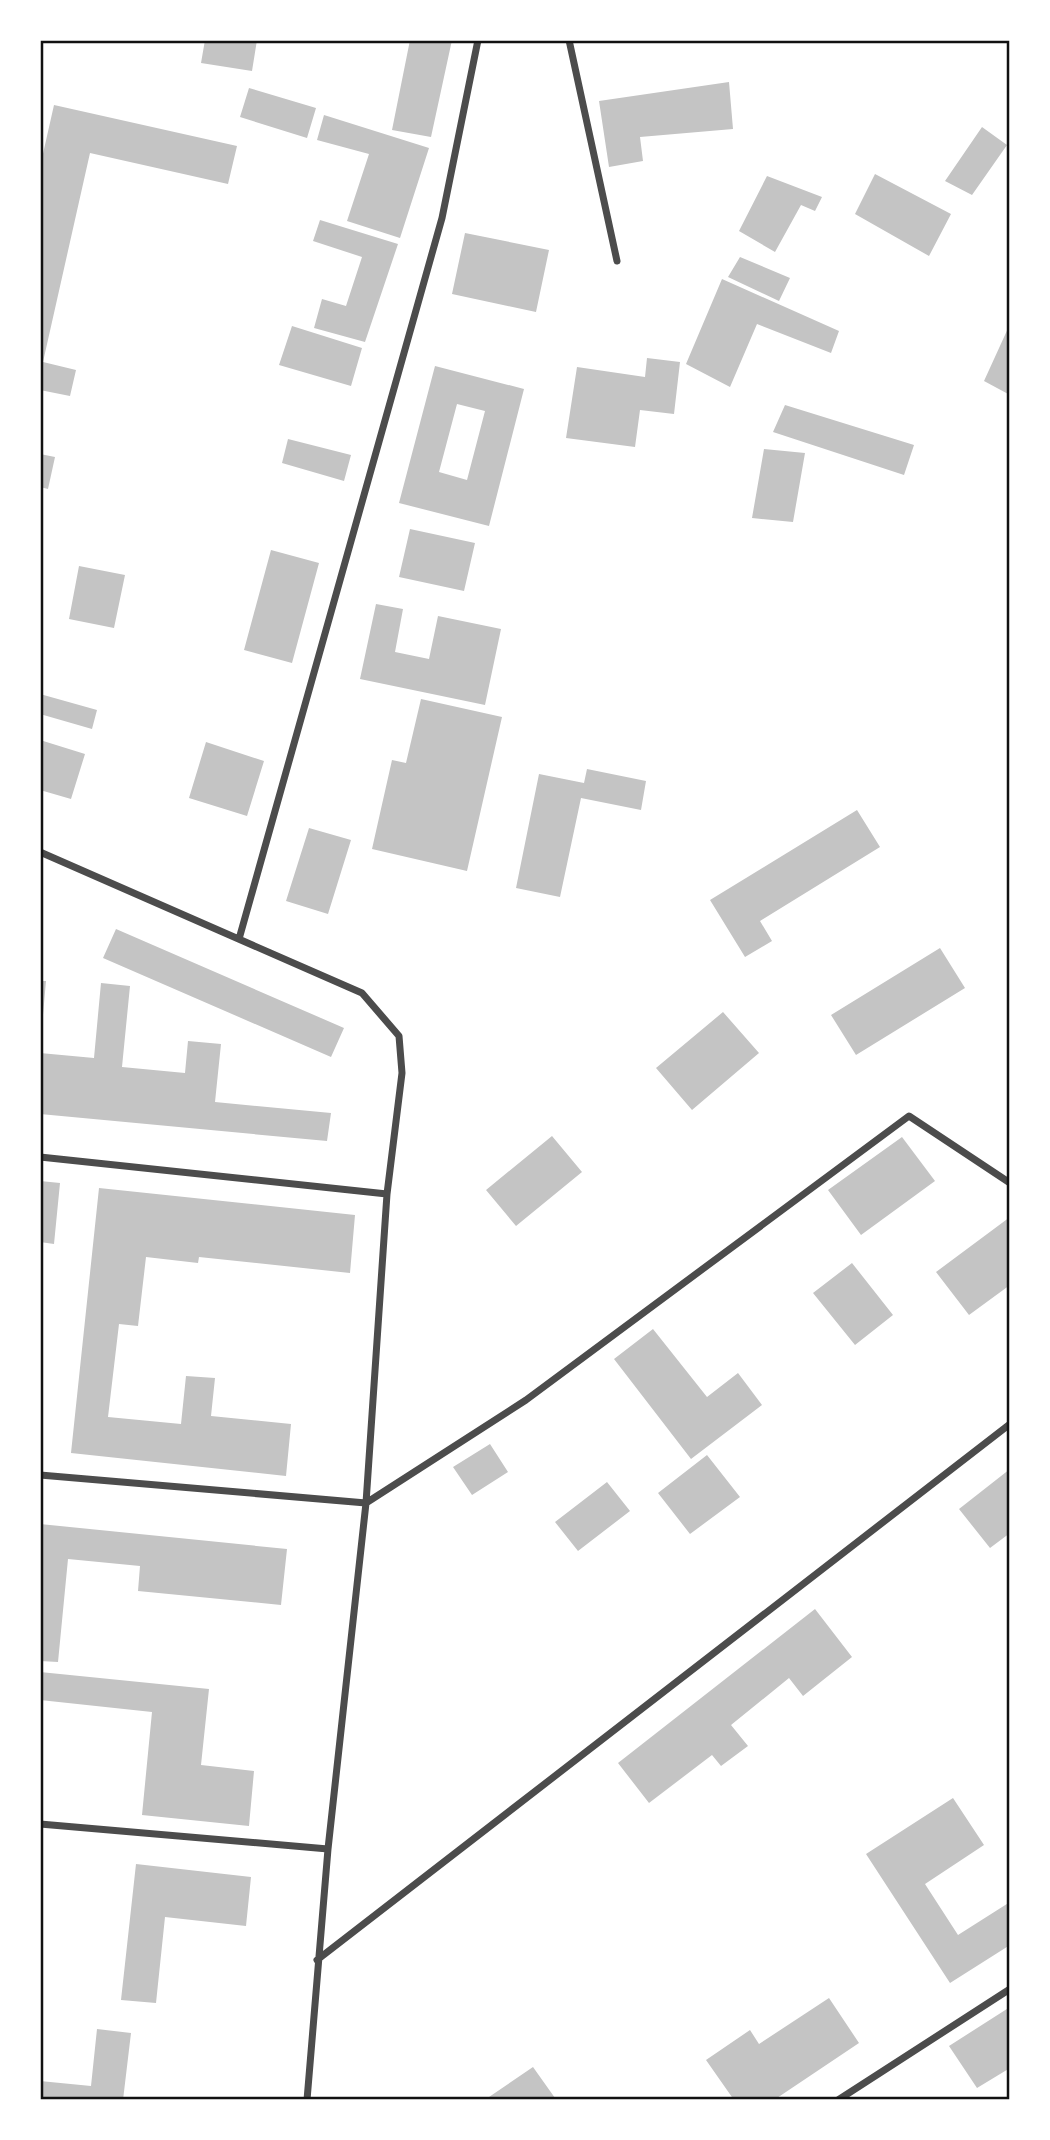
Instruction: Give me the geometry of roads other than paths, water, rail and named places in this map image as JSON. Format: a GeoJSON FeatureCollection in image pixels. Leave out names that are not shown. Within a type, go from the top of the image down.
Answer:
{"type":"FeatureCollection","features":[{"type":"Feature","properties":{"kind":"street"},"geometry":{"type":"LineString","coordinates":[[239,939],[442,218],[478,40]]}},
{"type":"Feature","properties":{"kind":"street"},"geometry":{"type":"LineString","coordinates":[[569,40],[617,261]]}},
{"type":"Feature","properties":{"kind":"street"},"geometry":{"type":"LineString","coordinates":[[40,852],[362,993],[399,1036],[402,1073],[387,1194],[366,1503],[317,1959],[307,2100]]}},
{"type":"Feature","properties":{"kind":"street"},"geometry":{"type":"LineString","coordinates":[[40,1475],[366,1503],[526,1400],[909,1116],[1010,1183]]}},
{"type":"Feature","properties":{"kind":"street"},"geometry":{"type":"LineString","coordinates":[[40,1157],[387,1194]]}},
{"type":"Feature","properties":{"kind":"street"},"geometry":{"type":"LineString","coordinates":[[317,1959],[1010,1424]]}},
{"type":"Feature","properties":{"kind":"street"},"geometry":{"type":"LineString","coordinates":[[40,1824],[328,1849]]}},
{"type":"Feature","properties":{"kind":"street"},"geometry":{"type":"LineString","coordinates":[[838,2100],[1010,1989]]}}]}
